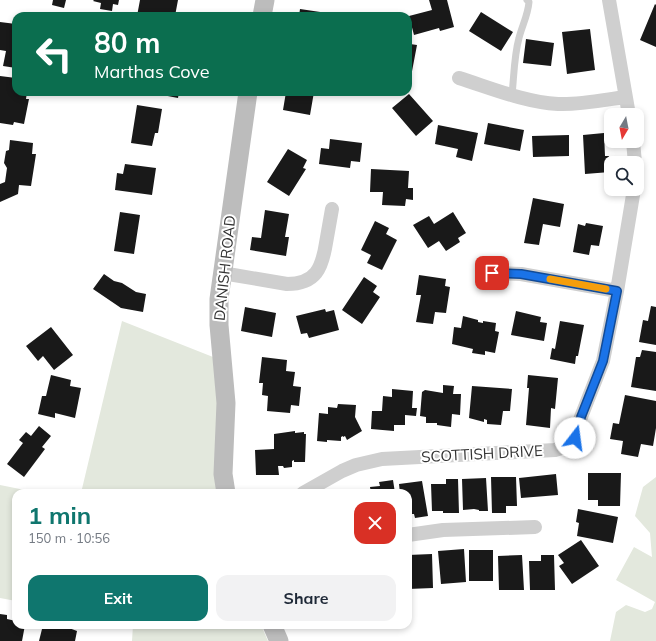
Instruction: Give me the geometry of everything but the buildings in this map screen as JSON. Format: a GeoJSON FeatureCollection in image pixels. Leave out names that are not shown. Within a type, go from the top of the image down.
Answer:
{"type":"FeatureCollection","features":[{"type":"Feature","properties":{"kind":"street"},"geometry":{"type":"LineString","coordinates":[[263,12],[265,0]]}},
{"type":"Feature","properties":{"kind":"street"},"geometry":{"type":"LineString","coordinates":[[609,0],[627,108]]}},
{"type":"Feature","properties":{"kind":"street"},"geometry":{"type":"LineString","coordinates":[[459,78],[512,95],[558,104],[581,103],[625,97]]}},
{"type":"Feature","properties":{"kind":"street","name":"DANISH ROAD"},"geometry":{"type":"LineString","coordinates":[[225,489],[223,474],[226,403],[219,325],[219,299],[247,96]]}},
{"type":"Feature","properties":{"kind":"street","name":"SCOTTISH DRIVE"},"geometry":{"type":"LineString","coordinates":[[313,489],[342,471],[382,459],[555,450],[571,445],[575,438],[581,417],[603,361],[617,291],[633,196]]}},
{"type":"Feature","properties":{"kind":"street"},"geometry":{"type":"LineString","coordinates":[[222,273],[287,284],[298,284],[307,281],[315,275],[321,267],[332,209]]}},
{"type":"Feature","properties":{"kind":"street"},"geometry":{"type":"LineString","coordinates":[[492,273],[521,274],[617,291]]}},
{"type":"Feature","properties":{"kind":"street"},"geometry":{"type":"LineString","coordinates":[[412,534],[443,530],[534,527]]}},
{"type":"Feature","properties":{"kind":"street"},"geometry":{"type":"LineString","coordinates":[[274,629],[279,641]]}},
{"type":"Feature","properties":{"kind":"lane"},"geometry":{"type":"LineString","coordinates":[[512,95],[519,38],[528,9],[529,2],[527,0]]}},
{"type":"Feature","properties":{"kind":"shaded area"},"geometry":{"type":"Polygon","coordinates":[[[122,321],[213,357],[220,419],[218,489],[82,489],[122,321]]]}},
{"type":"Feature","properties":{"kind":"shaded area"},"geometry":{"type":"Polygon","coordinates":[[[656,477],[656,641],[610,641],[616,612],[626,605],[645,612],[652,609],[655,602],[616,580],[634,547],[652,557],[650,533],[635,516],[643,487],[656,477]]]}},
{"type":"Feature","properties":{"kind":"shaded area"},"geometry":{"type":"Polygon","coordinates":[[[0,485],[20,489],[12,489],[12,600],[0,598],[0,485]]]}},
{"type":"Feature","properties":{"kind":"shaded area"},"geometry":{"type":"Polygon","coordinates":[[[133,629],[263,629],[268,641],[132,641],[133,629]]]}},
{"type":"Feature","properties":{"kind":"slow traffic"},"geometry":{"type":"LineString","coordinates":[[550,279],[606,289]]}},
{"type":"Feature","properties":{"kind":"route"},"geometry":{"type":"LineString","coordinates":[[492,273],[521,274],[617,291],[603,361],[581,417],[575,438]]}}]}
